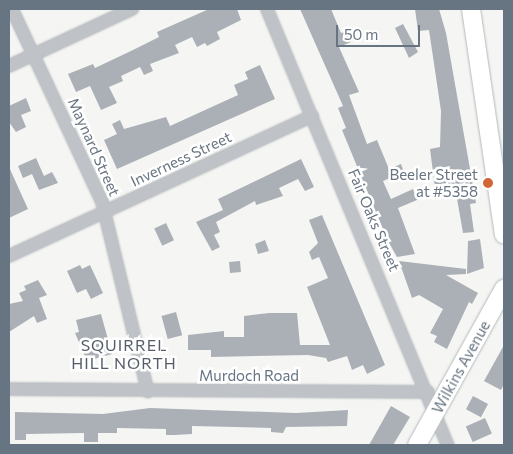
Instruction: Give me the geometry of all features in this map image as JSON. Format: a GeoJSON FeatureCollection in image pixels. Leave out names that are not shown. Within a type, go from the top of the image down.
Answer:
{"type":"FeatureCollection","features":[{"type":"Feature","properties":{"kind":"street","name":"Maynard Street"},"geometry":{"type":"LineString","coordinates":[[12,9],[105,212],[148,392]]}},
{"type":"Feature","properties":{"kind":"street"},"geometry":{"type":"LineString","coordinates":[[9,66],[132,9]]}},
{"type":"Feature","properties":{"kind":"street","name":"Fair Oaks Street"},"geometry":{"type":"LineString","coordinates":[[267,9],[428,392],[448,445]]}},
{"type":"Feature","properties":{"kind":"street"},"geometry":{"type":"LineString","coordinates":[[471,9],[504,235]]}},
{"type":"Feature","properties":{"kind":"street","name":"Inverness Street"},"geometry":{"type":"LineString","coordinates":[[9,256],[312,116]]}},
{"type":"Feature","properties":{"kind":"street","name":"Wilkins Avenue"},"geometry":{"type":"LineString","coordinates":[[418,445],[504,289]]}},
{"type":"Feature","properties":{"kind":"street","name":"Murdoch Road"},"geometry":{"type":"LineString","coordinates":[[9,389],[148,392],[428,392]]}},
{"type":"Feature","properties":{"kind":"building"},"geometry":{"type":"Polygon","coordinates":[[[209,9],[237,9],[241,20],[217,32],[220,39],[207,46],[205,43],[197,47],[192,37],[175,45],[179,53],[150,64],[153,71],[144,75],[140,67],[121,76],[123,81],[109,87],[117,103],[101,110],[90,86],[76,92],[68,74],[93,64],[95,68],[159,37],[157,32],[209,9]]]}},
{"type":"Feature","properties":{"kind":"building"},"geometry":{"type":"Polygon","coordinates":[[[300,9],[331,9],[341,33],[346,31],[351,42],[339,47],[359,92],[349,95],[367,144],[377,140],[389,169],[401,164],[404,172],[383,181],[391,199],[413,189],[417,200],[398,208],[415,254],[397,257],[388,241],[342,130],[346,128],[338,108],[343,106],[300,9]]]}},
{"type":"Feature","properties":{"kind":"building"},"geometry":{"type":"Polygon","coordinates":[[[415,9],[439,9],[446,33],[476,203],[470,204],[474,232],[463,233],[456,193],[436,195],[430,149],[440,147],[441,111],[429,30],[418,31],[415,9]]]}},
{"type":"Feature","properties":{"kind":"building"},"geometry":{"type":"Polygon","coordinates":[[[403,24],[418,52],[409,58],[395,28],[403,24]]]}},
{"type":"Feature","properties":{"kind":"building"},"geometry":{"type":"Polygon","coordinates":[[[260,65],[275,99],[117,169],[104,140],[117,134],[112,124],[120,120],[124,129],[166,117],[170,126],[238,95],[234,85],[248,79],[245,72],[260,65]]]}},
{"type":"Feature","properties":{"kind":"building"},"geometry":{"type":"Polygon","coordinates":[[[26,98],[31,111],[21,115],[26,127],[16,132],[9,122],[9,106],[26,98]]]}},
{"type":"Feature","properties":{"kind":"building"},"geometry":{"type":"Polygon","coordinates":[[[36,158],[44,176],[52,172],[58,183],[39,190],[32,174],[23,178],[18,166],[36,158]]]}},
{"type":"Feature","properties":{"kind":"building"},"geometry":{"type":"Polygon","coordinates":[[[301,159],[314,187],[305,191],[298,179],[279,188],[283,196],[256,205],[255,201],[216,222],[220,232],[214,235],[220,247],[212,251],[196,222],[223,210],[218,199],[301,159]]]}},
{"type":"Feature","properties":{"kind":"building"},"geometry":{"type":"Polygon","coordinates":[[[9,167],[28,209],[9,218],[9,167]]]}},
{"type":"Feature","properties":{"kind":"building"},"geometry":{"type":"Polygon","coordinates":[[[322,215],[385,365],[367,374],[363,365],[352,370],[347,356],[328,362],[326,358],[308,355],[211,357],[211,350],[188,350],[188,335],[224,331],[224,337],[244,337],[244,316],[269,313],[297,313],[300,345],[330,345],[307,287],[328,278],[319,257],[312,260],[309,252],[318,243],[309,220],[322,215]]]}},
{"type":"Feature","properties":{"kind":"building"},"geometry":{"type":"Polygon","coordinates":[[[166,223],[174,240],[162,246],[154,228],[166,223]]]}},
{"type":"Feature","properties":{"kind":"building"},"geometry":{"type":"Polygon","coordinates":[[[480,239],[484,268],[467,274],[468,241],[480,239]]]}},
{"type":"Feature","properties":{"kind":"building"},"geometry":{"type":"Polygon","coordinates":[[[265,240],[269,251],[258,254],[255,244],[265,240]]]}},
{"type":"Feature","properties":{"kind":"building"},"geometry":{"type":"Polygon","coordinates":[[[240,261],[241,272],[230,273],[229,262],[240,261]]]}},
{"type":"Feature","properties":{"kind":"building"},"geometry":{"type":"Polygon","coordinates":[[[399,261],[466,269],[466,274],[446,275],[478,293],[472,304],[469,302],[447,349],[434,342],[437,336],[430,333],[443,309],[419,295],[412,298],[399,261]]]}},
{"type":"Feature","properties":{"kind":"building"},"geometry":{"type":"Polygon","coordinates":[[[80,265],[82,269],[90,265],[103,293],[91,299],[86,289],[77,293],[67,271],[80,265]]]}},
{"type":"Feature","properties":{"kind":"building"},"geometry":{"type":"Polygon","coordinates":[[[38,280],[47,295],[39,298],[47,319],[37,323],[34,316],[9,332],[9,304],[23,301],[19,293],[26,290],[24,286],[38,280]]]}},
{"type":"Feature","properties":{"kind":"building"},"geometry":{"type":"Polygon","coordinates":[[[176,312],[182,335],[168,339],[162,316],[176,312]]]}},
{"type":"Feature","properties":{"kind":"building"},"geometry":{"type":"Polygon","coordinates":[[[101,314],[112,354],[87,361],[75,333],[79,332],[76,320],[101,314]]]}},
{"type":"Feature","properties":{"kind":"building"},"geometry":{"type":"Polygon","coordinates":[[[504,345],[504,384],[501,390],[484,381],[504,345]]]}},
{"type":"Feature","properties":{"kind":"building"},"geometry":{"type":"Polygon","coordinates":[[[473,396],[488,404],[481,417],[466,409],[473,396]]]}},
{"type":"Feature","properties":{"kind":"building"},"geometry":{"type":"Polygon","coordinates":[[[391,406],[410,417],[393,445],[369,445],[391,406]]]}},
{"type":"Feature","properties":{"kind":"building"},"geometry":{"type":"Polygon","coordinates":[[[150,408],[296,413],[348,410],[347,426],[286,427],[283,433],[271,432],[271,428],[192,426],[192,434],[175,435],[166,435],[166,429],[117,428],[117,433],[98,433],[98,442],[84,442],[84,433],[26,434],[26,440],[15,440],[15,412],[103,414],[150,408]]]}},
{"type":"Feature","properties":{"kind":"building"},"geometry":{"type":"Polygon","coordinates":[[[485,418],[492,434],[473,442],[466,427],[485,418]]]}},
{"type":"Feature","properties":{"kind":"place","name":"Beeler Street at #5358"},"geometry":{"type":"Point","coordinates":[488,183]}},
{"type":"Feature","properties":{"kind":"district","name":"SQUIRREL HILL NORTH"},"geometry":{"type":"Point","coordinates":[124,354]}}]}
